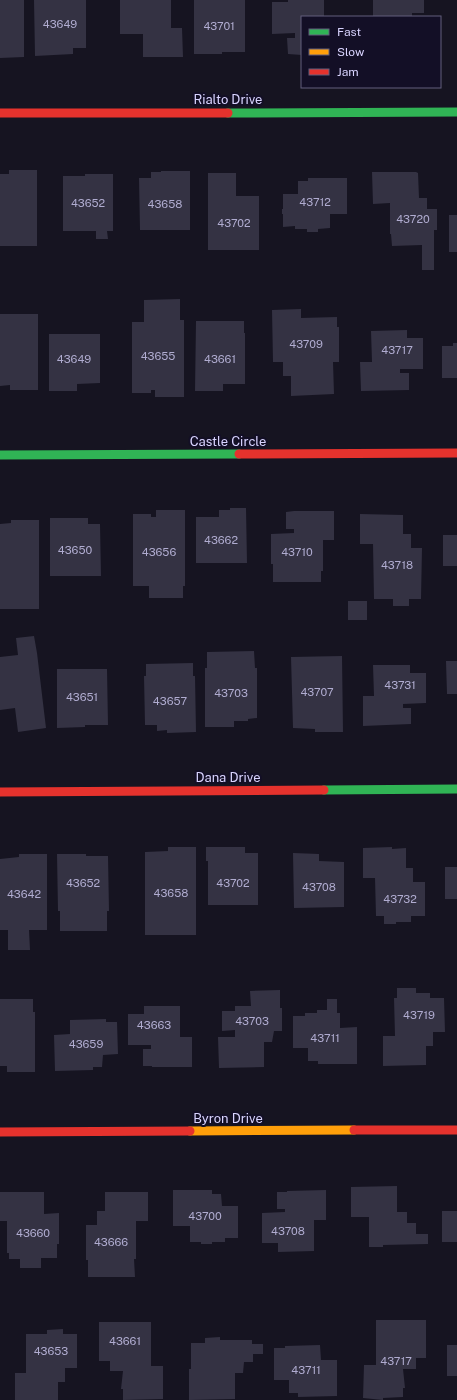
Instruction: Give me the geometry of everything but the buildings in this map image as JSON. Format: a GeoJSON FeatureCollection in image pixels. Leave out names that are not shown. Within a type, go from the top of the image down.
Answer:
{"type":"FeatureCollection","features":[{"type":"Feature","properties":{"kind":"street","name":"Rialto Drive"},"geometry":{"type":"LineString","coordinates":[[0,113],[457,112]]}},
{"type":"Feature","properties":{"kind":"street","name":"Castle Circle"},"geometry":{"type":"LineString","coordinates":[[0,455],[457,453]]}},
{"type":"Feature","properties":{"kind":"street","name":"Dana Drive"},"geometry":{"type":"LineString","coordinates":[[0,792],[457,789]]}},
{"type":"Feature","properties":{"kind":"street","name":"Byron Drive"},"geometry":{"type":"LineString","coordinates":[[0,1132],[457,1130]]}},
{"type":"Feature","properties":{"kind":"traffic: fast"},"geometry":{"type":"LineString","coordinates":[[228,113],[457,112]]}},
{"type":"Feature","properties":{"kind":"traffic: fast"},"geometry":{"type":"LineString","coordinates":[[0,455],[239,454]]}},
{"type":"Feature","properties":{"kind":"traffic: fast"},"geometry":{"type":"LineString","coordinates":[[324,790],[457,789]]}},
{"type":"Feature","properties":{"kind":"traffic: slow"},"geometry":{"type":"LineString","coordinates":[[190,1131],[354,1130]]}},
{"type":"Feature","properties":{"kind":"traffic: jam"},"geometry":{"type":"LineString","coordinates":[[0,113],[228,113]]}},
{"type":"Feature","properties":{"kind":"traffic: jam"},"geometry":{"type":"LineString","coordinates":[[239,454],[457,453]]}},
{"type":"Feature","properties":{"kind":"traffic: jam"},"geometry":{"type":"LineString","coordinates":[[0,792],[324,790]]}},
{"type":"Feature","properties":{"kind":"traffic: jam"},"geometry":{"type":"LineString","coordinates":[[354,1130],[457,1130]]}},
{"type":"Feature","properties":{"kind":"traffic: jam"},"geometry":{"type":"LineString","coordinates":[[0,1132],[190,1131]]}}]}
